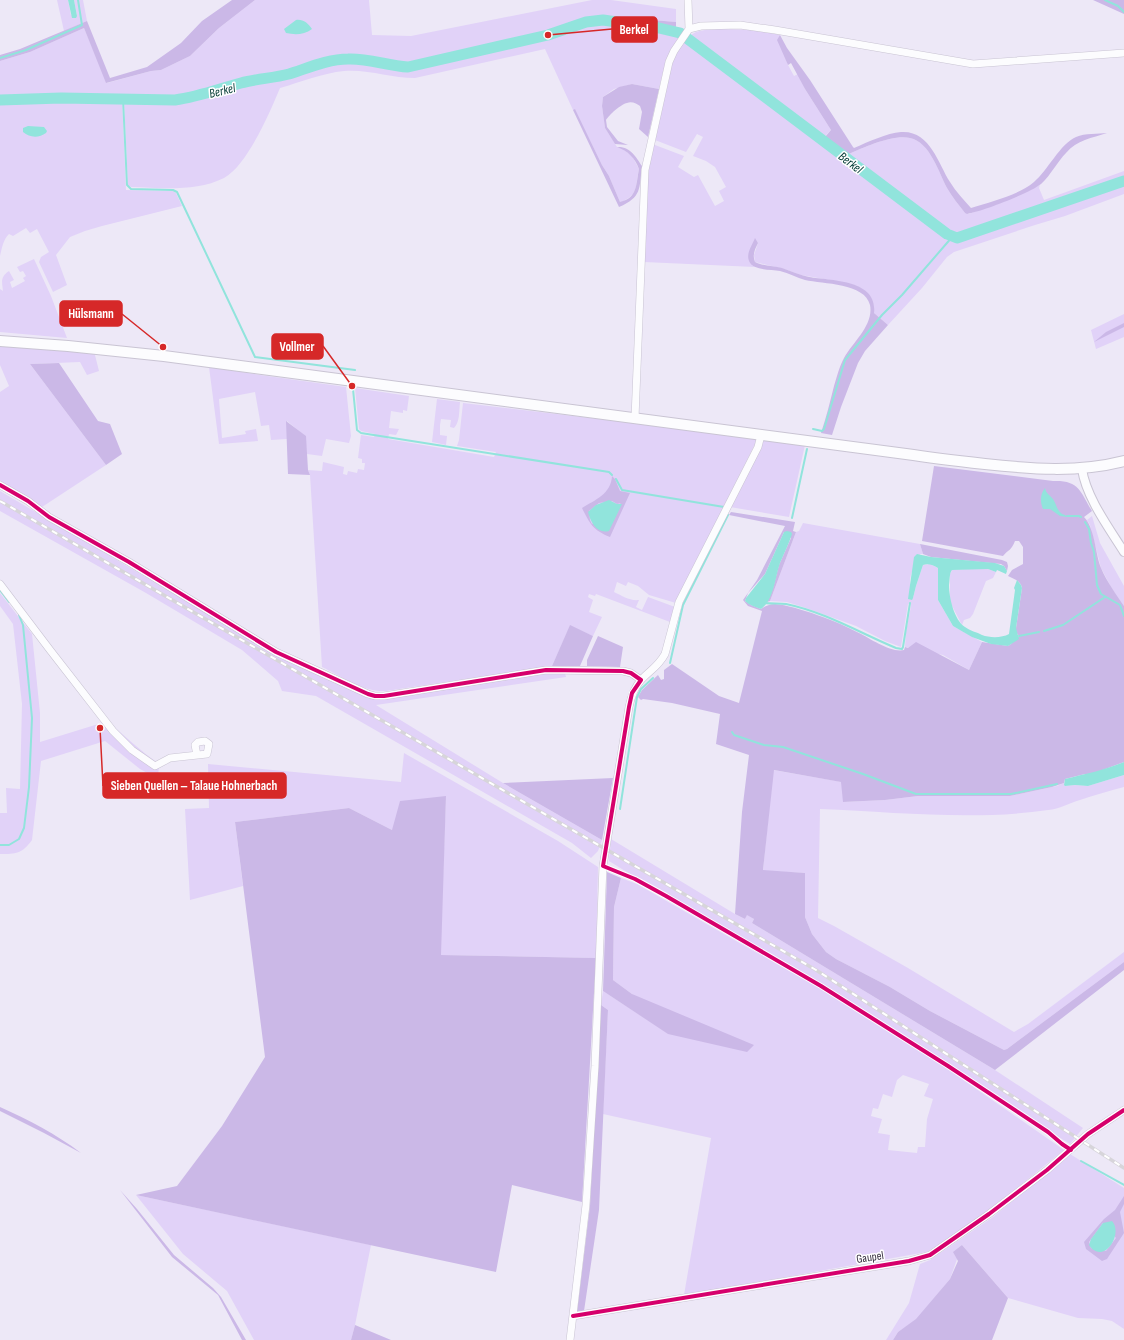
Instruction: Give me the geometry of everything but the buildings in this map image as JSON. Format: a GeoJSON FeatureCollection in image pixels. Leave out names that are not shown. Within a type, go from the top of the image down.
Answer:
{"type":"FeatureCollection","features":[{"type":"Feature","properties":{"kind":"main road"},"geometry":{"type":"LineString","coordinates":[[0,341],[126,351],[1023,468],[1047,470],[1082,469],[1124,461]]}},
{"type":"Feature","properties":{"kind":"street"},"geometry":{"type":"LineString","coordinates":[[688,0],[689,30]]}},
{"type":"Feature","properties":{"kind":"street"},"geometry":{"type":"LineString","coordinates":[[636,418],[644,170],[669,62],[681,40],[689,30],[701,26],[740,25],[973,64],[1124,53]]}},
{"type":"Feature","properties":{"kind":"street"},"geometry":{"type":"LineString","coordinates":[[570,1340],[586,1205],[595,1066],[603,866],[629,706],[632,693],[641,680],[662,661],[679,602],[758,447],[761,435]]}},
{"type":"Feature","properties":{"kind":"street"},"geometry":{"type":"LineString","coordinates":[[1082,469],[1084,480],[1098,510],[1124,552]]}},
{"type":"Feature","properties":{"kind":"street"},"geometry":{"type":"LineString","coordinates":[[0,485],[28,501],[48,517],[129,562],[271,649],[375,696],[384,696],[546,670],[623,671],[631,673],[641,680]]}},
{"type":"Feature","properties":{"kind":"street"},"geometry":{"type":"LineString","coordinates":[[0,584],[113,731],[132,750],[155,766],[170,758],[197,755]]}},
{"type":"Feature","properties":{"kind":"street","name":"Gaupel"},"geometry":{"type":"LineString","coordinates":[[574,1316],[909,1261],[925,1257],[989,1214],[1047,1170],[1088,1134],[1124,1110]]}},
{"type":"Feature","properties":{"kind":"shaded area"},"geometry":{"type":"Polygon","coordinates":[[[57,0],[68,0],[71,15],[77,16],[74,0],[83,0],[87,21],[64,31],[57,0]]]}},
{"type":"Feature","properties":{"kind":"shaded area"},"geometry":{"type":"Polygon","coordinates":[[[68,0],[74,0],[77,16],[76,18],[72,18],[68,0]]]}},
{"type":"Feature","properties":{"kind":"shaded area"},"geometry":{"type":"Polygon","coordinates":[[[232,0],[255,0],[219,28],[190,56],[161,70],[151,71],[106,83],[84,28],[30,52],[0,61],[0,55],[20,49],[87,21],[110,78],[147,67],[181,43],[202,21],[232,0]]]}},
{"type":"Feature","properties":{"kind":"shaded area"},"geometry":{"type":"Polygon","coordinates":[[[255,0],[369,0],[372,35],[411,36],[592,0],[611,0],[676,9],[676,22],[604,16],[596,18],[624,19],[683,28],[683,32],[641,22],[599,19],[526,39],[423,63],[408,65],[348,57],[324,61],[287,72],[241,81],[191,97],[175,99],[62,97],[0,99],[0,61],[30,52],[84,28],[107,83],[151,71],[161,70],[190,56],[219,28],[255,0]]]}},
{"type":"Feature","properties":{"kind":"shaded area"},"geometry":{"type":"Polygon","coordinates":[[[1093,0],[1124,0],[1124,14],[1093,0]]]}},
{"type":"Feature","properties":{"kind":"shaded area"},"geometry":{"type":"Polygon","coordinates":[[[604,16],[676,22],[676,27],[631,20],[608,18],[585,19],[604,16]]]}},
{"type":"Feature","properties":{"kind":"shaded area"},"geometry":{"type":"Polygon","coordinates":[[[296,20],[305,22],[312,29],[299,34],[286,33],[284,29],[296,20]]]}},
{"type":"Feature","properties":{"kind":"shaded area"},"geometry":{"type":"Polygon","coordinates":[[[604,22],[660,30],[680,36],[666,61],[659,89],[632,84],[614,89],[603,97],[602,106],[605,128],[617,147],[623,149],[632,156],[639,169],[634,192],[622,202],[620,202],[609,176],[575,110],[573,110],[545,49],[415,78],[397,77],[362,71],[344,71],[320,76],[280,88],[264,124],[249,151],[233,172],[224,178],[202,185],[178,188],[131,187],[128,185],[124,100],[174,101],[192,98],[246,84],[287,76],[323,65],[342,62],[369,62],[408,69],[543,38],[604,22]]]}},
{"type":"Feature","properties":{"kind":"shaded area"},"geometry":{"type":"Polygon","coordinates":[[[718,29],[757,30],[780,35],[779,38],[788,65],[794,76],[798,74],[805,89],[831,130],[825,136],[849,154],[888,139],[903,137],[917,141],[923,145],[933,159],[953,198],[965,213],[969,214],[1040,185],[1039,188],[1044,200],[1124,171],[1124,180],[957,237],[947,232],[689,37],[699,31],[718,29]]]}},
{"type":"Feature","properties":{"kind":"shaded area"},"geometry":{"type":"Polygon","coordinates":[[[780,35],[787,48],[810,80],[854,148],[890,134],[901,132],[919,136],[932,149],[952,186],[971,208],[1004,198],[1027,187],[1039,177],[1059,151],[1070,140],[1087,134],[1107,133],[1075,145],[1063,157],[1045,180],[1035,188],[1006,201],[967,214],[953,198],[933,159],[923,145],[917,141],[903,137],[888,139],[849,154],[825,137],[831,130],[805,89],[791,63],[788,65],[777,40],[780,35]]]}},
{"type":"Feature","properties":{"kind":"shaded area"},"geometry":{"type":"Polygon","coordinates":[[[686,40],[947,235],[957,239],[1124,183],[1124,194],[1065,216],[954,252],[947,257],[922,288],[888,325],[874,313],[869,295],[857,286],[801,275],[755,262],[754,255],[758,243],[755,239],[751,248],[752,265],[755,267],[644,262],[648,172],[653,145],[684,156],[678,167],[694,177],[698,175],[715,206],[724,201],[719,191],[726,187],[715,167],[706,161],[693,156],[703,137],[697,134],[686,152],[655,140],[672,62],[678,50],[686,40]]]}},
{"type":"Feature","properties":{"kind":"shaded area"},"geometry":{"type":"Polygon","coordinates":[[[632,84],[659,89],[648,137],[639,129],[642,112],[640,106],[629,102],[612,113],[606,120],[607,127],[618,141],[628,145],[615,144],[605,128],[602,106],[603,97],[619,87],[632,84]]]}},
{"type":"Feature","properties":{"kind":"shaded area"},"geometry":{"type":"Polygon","coordinates":[[[122,99],[126,190],[173,191],[176,193],[182,206],[102,226],[70,237],[56,255],[67,285],[53,292],[39,262],[41,257],[49,252],[37,229],[30,233],[26,228],[13,236],[9,234],[4,241],[0,256],[0,101],[122,99]]]}},
{"type":"Feature","properties":{"kind":"shaded area"},"geometry":{"type":"Polygon","coordinates":[[[575,109],[602,165],[609,176],[620,202],[626,200],[633,193],[639,169],[631,155],[617,147],[626,148],[629,150],[642,166],[636,196],[619,207],[573,110],[575,109]]]}},
{"type":"Feature","properties":{"kind":"shaded area"},"geometry":{"type":"Polygon","coordinates":[[[28,126],[44,127],[47,131],[40,136],[34,137],[23,132],[23,128],[28,126]]]}},
{"type":"Feature","properties":{"kind":"shaded area"},"geometry":{"type":"Polygon","coordinates":[[[755,238],[758,243],[754,254],[755,262],[782,268],[809,277],[840,281],[861,288],[869,294],[873,302],[874,313],[888,325],[865,351],[858,363],[832,435],[821,433],[839,368],[844,358],[866,326],[869,319],[870,305],[867,298],[852,288],[805,280],[776,270],[763,269],[754,266],[749,261],[748,255],[755,238]]]}},
{"type":"Feature","properties":{"kind":"shaded area"},"geometry":{"type":"Polygon","coordinates":[[[34,259],[51,296],[67,338],[0,332],[0,289],[3,291],[2,282],[4,275],[9,271],[14,280],[10,282],[12,288],[25,281],[23,278],[26,276],[23,271],[20,272],[17,267],[34,259]]]}},
{"type":"Feature","properties":{"kind":"shaded area"},"geometry":{"type":"Polygon","coordinates":[[[1124,314],[1124,337],[1096,349],[1091,330],[1124,314]]]}},
{"type":"Feature","properties":{"kind":"shaded area"},"geometry":{"type":"Polygon","coordinates":[[[1124,323],[1124,327],[1094,342],[1106,332],[1124,323]]]}},
{"type":"Feature","properties":{"kind":"shaded area"},"geometry":{"type":"Polygon","coordinates":[[[0,346],[94,351],[99,371],[87,375],[80,362],[30,364],[106,465],[42,507],[0,483],[0,392],[9,386],[0,365],[0,346]]]}},
{"type":"Feature","properties":{"kind":"shaded area"},"geometry":{"type":"Polygon","coordinates":[[[59,363],[98,421],[110,424],[122,454],[106,465],[30,364],[59,363]]]}},
{"type":"Feature","properties":{"kind":"shaded area"},"geometry":{"type":"Polygon","coordinates":[[[209,367],[346,387],[351,436],[349,443],[326,439],[322,456],[307,454],[305,436],[287,421],[287,439],[271,440],[269,425],[261,426],[255,392],[219,399],[222,438],[246,434],[245,431],[256,429],[258,441],[219,444],[209,367]]]}},
{"type":"Feature","properties":{"kind":"shaded area"},"geometry":{"type":"Polygon","coordinates":[[[355,388],[409,396],[407,411],[403,410],[403,413],[391,411],[389,428],[399,429],[396,435],[389,434],[388,439],[494,457],[496,452],[457,446],[463,403],[758,438],[676,603],[649,595],[638,586],[628,582],[626,586],[617,582],[614,592],[629,599],[639,600],[636,607],[642,610],[648,597],[675,607],[670,622],[596,594],[595,596],[589,594],[588,597],[593,600],[589,612],[602,617],[593,636],[570,626],[552,666],[386,691],[377,691],[353,683],[322,667],[310,475],[308,470],[322,471],[323,462],[344,467],[343,474],[347,475],[348,471],[357,473],[358,469],[364,470],[365,463],[362,463],[362,459],[358,458],[361,435],[374,437],[375,434],[361,431],[359,429],[355,388]]]}},
{"type":"Feature","properties":{"kind":"shaded area"},"geometry":{"type":"Polygon","coordinates":[[[437,399],[460,402],[458,420],[454,428],[450,427],[451,420],[441,419],[440,435],[447,436],[446,445],[432,442],[437,399]]]}},
{"type":"Feature","properties":{"kind":"shaded area"},"geometry":{"type":"Polygon","coordinates":[[[286,421],[306,436],[308,470],[310,475],[288,474],[286,421]]]}},
{"type":"Feature","properties":{"kind":"shaded area"},"geometry":{"type":"Polygon","coordinates":[[[764,438],[805,445],[789,517],[730,507],[764,438]]]}},
{"type":"Feature","properties":{"kind":"shaded area"},"geometry":{"type":"Polygon","coordinates":[[[934,466],[1068,482],[1078,488],[1081,492],[1092,511],[1084,517],[1093,534],[1101,568],[1124,606],[1124,762],[1092,774],[1085,774],[1065,779],[1064,783],[1052,787],[1010,796],[918,796],[885,800],[843,802],[841,782],[774,770],[763,870],[805,873],[805,917],[812,934],[826,952],[930,1011],[1004,1050],[1124,962],[1124,970],[995,1070],[752,923],[754,919],[747,915],[745,919],[735,914],[742,812],[749,755],[716,744],[720,714],[672,703],[641,700],[638,697],[642,690],[658,675],[661,680],[664,679],[664,670],[672,664],[719,696],[739,703],[762,611],[748,606],[743,600],[757,580],[785,526],[729,515],[731,512],[795,522],[793,531],[796,532],[770,601],[767,602],[773,588],[779,565],[791,538],[784,532],[765,574],[748,593],[745,601],[751,605],[761,609],[768,605],[775,604],[806,611],[841,624],[887,648],[904,650],[905,647],[908,648],[916,642],[969,670],[982,642],[1008,646],[1011,644],[1019,636],[1016,632],[1016,628],[1022,588],[1019,582],[1008,576],[1012,570],[1023,564],[1023,547],[1019,541],[1015,541],[1011,548],[1003,556],[922,541],[934,466]]]}},
{"type":"Feature","properties":{"kind":"shaded area"},"geometry":{"type":"Polygon","coordinates":[[[612,476],[615,479],[620,491],[630,493],[610,537],[600,532],[593,526],[582,508],[602,496],[611,482],[612,476]],[[612,501],[599,503],[589,511],[592,524],[621,503],[617,504],[612,501]]]}},
{"type":"Feature","properties":{"kind":"shaded area"},"geometry":{"type":"Polygon","coordinates":[[[1045,488],[1059,511],[1067,517],[1060,516],[1050,509],[1043,509],[1041,498],[1045,488]]]}},
{"type":"Feature","properties":{"kind":"shaded area"},"geometry":{"type":"Polygon","coordinates":[[[0,491],[276,654],[374,699],[551,673],[565,673],[566,677],[376,705],[503,783],[602,840],[598,851],[591,858],[572,843],[316,696],[282,691],[278,681],[242,650],[146,593],[0,511],[0,491]]]}},
{"type":"Feature","properties":{"kind":"shaded area"},"geometry":{"type":"Polygon","coordinates":[[[609,500],[617,504],[622,504],[609,531],[601,531],[595,527],[588,512],[596,505],[609,500]]]}},
{"type":"Feature","properties":{"kind":"shaded area"},"geometry":{"type":"Polygon","coordinates":[[[1092,516],[1100,543],[1124,586],[1124,606],[1112,589],[1101,568],[1090,525],[1087,520],[1092,516]]]}},
{"type":"Feature","properties":{"kind":"shaded area"},"geometry":{"type":"Polygon","coordinates":[[[803,523],[920,544],[923,554],[920,554],[912,571],[910,580],[913,598],[923,565],[930,564],[938,568],[938,600],[953,626],[982,642],[969,670],[943,655],[905,647],[911,606],[910,603],[908,604],[901,647],[885,641],[856,626],[806,608],[787,602],[770,601],[796,532],[799,531],[803,523]]]}},
{"type":"Feature","properties":{"kind":"shaded area"},"geometry":{"type":"Polygon","coordinates":[[[784,532],[791,532],[792,534],[780,563],[774,588],[769,600],[761,609],[748,604],[745,601],[746,598],[765,574],[784,532]]]}},
{"type":"Feature","properties":{"kind":"shaded area"},"geometry":{"type":"Polygon","coordinates":[[[920,544],[1002,560],[1007,562],[1007,571],[1001,564],[931,557],[923,554],[920,544]]]}},
{"type":"Feature","properties":{"kind":"shaded area"},"geometry":{"type":"Polygon","coordinates":[[[917,554],[931,557],[995,563],[1004,566],[1007,571],[1006,574],[997,570],[996,572],[988,569],[952,570],[949,585],[951,602],[955,614],[961,624],[967,628],[989,637],[999,637],[1009,634],[1015,590],[1014,588],[1017,580],[1022,588],[1016,628],[1019,639],[1008,646],[991,644],[972,637],[953,626],[938,600],[938,568],[932,565],[923,565],[913,598],[912,600],[908,599],[914,557],[917,554]]]}},
{"type":"Feature","properties":{"kind":"shaded area"},"geometry":{"type":"Polygon","coordinates":[[[988,569],[996,572],[993,578],[986,581],[973,614],[970,618],[964,620],[962,625],[950,602],[950,574],[952,570],[988,569]]]}},
{"type":"Feature","properties":{"kind":"shaded area"},"geometry":{"type":"Polygon","coordinates":[[[0,593],[32,634],[40,713],[40,742],[108,721],[159,764],[158,779],[140,769],[105,741],[41,761],[32,840],[22,851],[6,854],[0,854],[0,813],[7,813],[6,788],[20,789],[22,704],[13,624],[0,606],[0,593]]]}},
{"type":"Feature","properties":{"kind":"shaded area"},"geometry":{"type":"Polygon","coordinates":[[[570,625],[593,636],[580,666],[552,666],[570,625]]]}},
{"type":"Feature","properties":{"kind":"shaded area"},"geometry":{"type":"Polygon","coordinates":[[[598,636],[623,647],[620,667],[587,666],[587,660],[598,636]]]}},
{"type":"Feature","properties":{"kind":"shaded area"},"geometry":{"type":"Polygon","coordinates":[[[404,753],[558,841],[598,867],[596,958],[440,955],[446,796],[392,830],[349,808],[235,822],[243,886],[190,900],[185,809],[209,808],[208,764],[401,782],[404,753]]]}},
{"type":"Feature","properties":{"kind":"shaded area"},"geometry":{"type":"Polygon","coordinates":[[[1124,762],[1124,775],[1088,786],[1064,785],[1065,779],[1102,770],[1124,762]]]}},
{"type":"Feature","properties":{"kind":"shaded area"},"geometry":{"type":"Polygon","coordinates":[[[773,770],[842,782],[844,802],[885,800],[918,796],[1010,796],[1057,786],[1064,783],[1065,786],[1088,786],[1124,775],[1124,787],[1048,810],[991,815],[934,815],[820,809],[818,918],[908,968],[1014,1032],[1028,1024],[1124,952],[1124,962],[1004,1050],[930,1011],[826,952],[812,934],[805,917],[805,873],[763,871],[773,770]]]}},
{"type":"Feature","properties":{"kind":"shaded area"},"geometry":{"type":"Polygon","coordinates":[[[613,778],[602,840],[503,783],[613,778]]]}},
{"type":"Feature","properties":{"kind":"shaded area"},"geometry":{"type":"Polygon","coordinates":[[[446,796],[441,955],[596,958],[582,1202],[512,1185],[496,1272],[136,1195],[177,1186],[222,1126],[265,1057],[235,822],[349,808],[392,830],[400,801],[446,796]]]}},
{"type":"Feature","properties":{"kind":"shaded area"},"geometry":{"type":"Polygon","coordinates":[[[611,839],[735,914],[745,919],[747,914],[754,919],[752,923],[995,1070],[1083,1128],[1070,1144],[949,1070],[1064,1150],[986,1213],[927,1252],[684,1295],[711,1138],[603,1114],[608,1010],[601,1005],[603,991],[669,1034],[632,994],[613,980],[614,907],[621,878],[637,884],[764,957],[609,861],[611,839]],[[903,1075],[897,1080],[892,1097],[883,1094],[878,1109],[873,1108],[871,1116],[882,1119],[878,1133],[890,1135],[888,1150],[917,1153],[918,1147],[925,1147],[927,1119],[933,1099],[924,1096],[929,1084],[903,1075]]]}},
{"type":"Feature","properties":{"kind":"shaded area"},"geometry":{"type":"Polygon","coordinates":[[[607,872],[621,878],[614,907],[613,980],[632,994],[754,1045],[747,1052],[668,1034],[603,991],[607,872]]]}},
{"type":"Feature","properties":{"kind":"shaded area"},"geometry":{"type":"Polygon","coordinates":[[[601,1005],[608,1010],[599,1210],[584,1311],[577,1312],[590,1206],[601,1005]]]}},
{"type":"Feature","properties":{"kind":"shaded area"},"geometry":{"type":"Polygon","coordinates":[[[0,1107],[42,1128],[81,1153],[0,1111],[0,1107]]]}},
{"type":"Feature","properties":{"kind":"shaded area"},"geometry":{"type":"Polygon","coordinates":[[[1070,1154],[1124,1188],[1124,1329],[1112,1321],[1078,1318],[1008,1298],[962,1245],[950,1279],[916,1320],[898,1332],[893,1340],[886,1340],[909,1303],[920,1264],[930,1260],[993,1217],[1070,1154]]]}},
{"type":"Feature","properties":{"kind":"shaded area"},"geometry":{"type":"Polygon","coordinates":[[[120,1190],[174,1255],[213,1288],[221,1297],[246,1340],[242,1340],[218,1295],[172,1257],[120,1190]]]}},
{"type":"Feature","properties":{"kind":"shaded area"},"geometry":{"type":"Polygon","coordinates":[[[136,1195],[371,1245],[351,1340],[254,1340],[227,1291],[183,1254],[136,1195]]]}},
{"type":"Feature","properties":{"kind":"shaded area"},"geometry":{"type":"Polygon","coordinates":[[[1124,1196],[1124,1204],[1120,1212],[1124,1233],[1107,1259],[1102,1261],[1086,1249],[1084,1242],[1104,1219],[1115,1210],[1124,1196]],[[1103,1223],[1089,1242],[1091,1248],[1106,1251],[1116,1238],[1103,1223]]]}},
{"type":"Feature","properties":{"kind":"shaded area"},"geometry":{"type":"Polygon","coordinates":[[[1112,1221],[1115,1227],[1114,1240],[1106,1250],[1100,1252],[1094,1251],[1089,1245],[1091,1239],[1103,1223],[1112,1221]]]}},
{"type":"Feature","properties":{"kind":"shaded area"},"geometry":{"type":"Polygon","coordinates":[[[962,1245],[1008,1298],[992,1340],[893,1340],[898,1332],[916,1319],[950,1279],[958,1261],[953,1252],[962,1245]]]}},
{"type":"Feature","properties":{"kind":"shaded area"},"geometry":{"type":"Polygon","coordinates":[[[355,1325],[391,1340],[351,1340],[355,1325]]]}},
{"type":"Feature","properties":{"kind":"waterway"},"geometry":{"type":"LineString","coordinates":[[0,58],[26,50],[82,25],[78,0]]}},
{"type":"Feature","properties":{"kind":"waterway"},"geometry":{"type":"LineString","coordinates":[[1105,0],[1118,6],[1124,12]]}},
{"type":"Feature","properties":{"kind":"waterway","name":"Berkel"},"geometry":{"type":"LineString","coordinates":[[0,100],[61,98],[184,99],[247,82],[289,74],[333,60],[356,59],[408,67],[548,35],[586,22],[603,20],[659,28],[680,33],[947,234],[957,238],[1124,181]]}},
{"type":"Feature","properties":{"kind":"waterway"},"geometry":{"type":"LineString","coordinates":[[123,99],[127,185],[131,189],[173,190],[177,192],[255,357],[355,370]]}},
{"type":"Feature","properties":{"kind":"waterway"},"geometry":{"type":"LineString","coordinates":[[813,429],[822,431],[824,429],[845,360],[882,315],[902,295],[953,236]]}},
{"type":"Feature","properties":{"kind":"waterway"},"geometry":{"type":"LineString","coordinates":[[353,389],[357,430],[361,433],[609,472],[612,475]]}},
{"type":"Feature","properties":{"kind":"waterway"},"geometry":{"type":"LineString","coordinates":[[792,518],[807,449]]}},
{"type":"Feature","properties":{"kind":"waterway"},"geometry":{"type":"LineString","coordinates":[[616,479],[622,490],[724,507]]}},
{"type":"Feature","properties":{"kind":"waterway"},"geometry":{"type":"LineString","coordinates":[[670,663],[683,605],[728,515]]}},
{"type":"Feature","properties":{"kind":"waterway"},"geometry":{"type":"LineString","coordinates":[[1067,516],[1081,517]]}},
{"type":"Feature","properties":{"kind":"waterway"},"geometry":{"type":"LineString","coordinates":[[1085,522],[1089,529],[1094,552],[1097,585],[1101,594],[1120,605],[1124,616]]}},
{"type":"Feature","properties":{"kind":"waterway"},"geometry":{"type":"LineString","coordinates":[[0,590],[9,602]]}},
{"type":"Feature","properties":{"kind":"waterway"},"geometry":{"type":"LineString","coordinates":[[1044,631],[1063,625],[1105,597]]}},
{"type":"Feature","properties":{"kind":"waterway"},"geometry":{"type":"LineString","coordinates":[[765,603],[786,604],[815,612],[896,648],[902,649],[910,603]]}},
{"type":"Feature","properties":{"kind":"waterway"},"geometry":{"type":"LineString","coordinates":[[0,845],[9,845],[19,839],[24,828],[29,787],[32,718],[23,625],[19,615]]}},
{"type":"Feature","properties":{"kind":"waterway"},"geometry":{"type":"LineString","coordinates":[[1019,636],[1039,632]]}},
{"type":"Feature","properties":{"kind":"waterway"},"geometry":{"type":"LineString","coordinates":[[620,809],[637,697],[641,689],[653,678]]}},
{"type":"Feature","properties":{"kind":"waterway"},"geometry":{"type":"LineString","coordinates":[[732,732],[734,735],[764,745],[783,747],[916,794],[1011,794],[1057,784]]}},
{"type":"Feature","properties":{"kind":"waterway"},"geometry":{"type":"LineString","coordinates":[[1081,1161],[1124,1185]]}},
{"type":"Feature","properties":{"kind":"railway"},"geometry":{"type":"LineString","coordinates":[[0,501],[816,970],[1124,1168]]}},
{"type":"Feature","properties":{"kind":"cycle path"},"geometry":{"type":"LineString","coordinates":[[0,485],[28,501],[49,517],[129,562],[276,652],[368,694],[384,696],[546,670],[623,671],[631,673],[641,680],[632,693],[629,707],[603,866],[635,879],[666,896],[821,986],[948,1066],[1048,1132],[1071,1150]]}},
{"type":"Feature","properties":{"kind":"cycle path"},"geometry":{"type":"LineString","coordinates":[[573,1316],[909,1261],[930,1255],[989,1214],[1047,1170],[1088,1134],[1124,1110]]}},
{"type":"Feature","properties":{"kind":"place","name":"Berkel"},"geometry":{"type":"Point","coordinates":[548,35]}},
{"type":"Feature","properties":{"kind":"place","name":"Hülsmann"},"geometry":{"type":"Point","coordinates":[163,347]}},
{"type":"Feature","properties":{"kind":"place","name":"Vollmer"},"geometry":{"type":"Point","coordinates":[352,386]}},
{"type":"Feature","properties":{"kind":"place","name":"Sieben Quellen – Talaue Hohnerbach"},"geometry":{"type":"Point","coordinates":[100,728]}}]}
